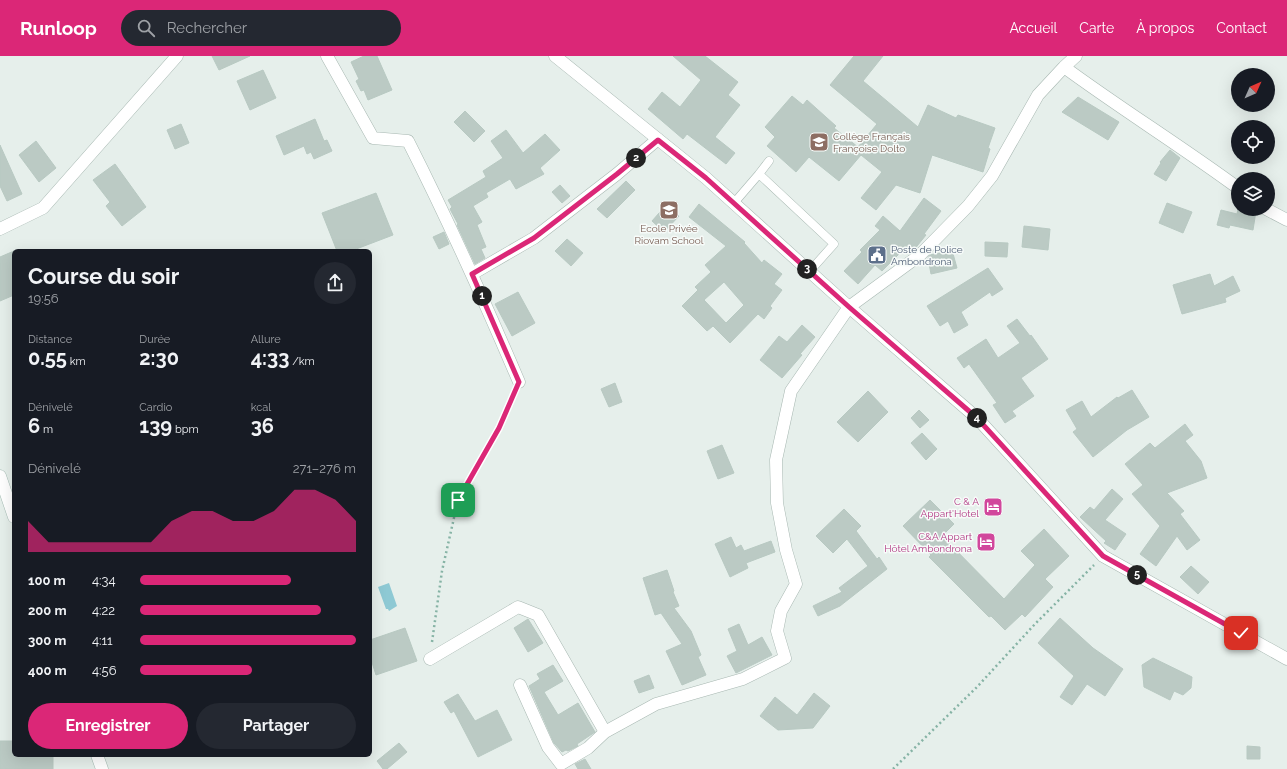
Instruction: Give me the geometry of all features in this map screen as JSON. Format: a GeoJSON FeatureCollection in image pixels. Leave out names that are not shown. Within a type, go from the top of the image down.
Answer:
{"type":"FeatureCollection","features":[{"type":"Feature","properties":{"kind":"street"},"geometry":{"type":"LineString","coordinates":[[0,229],[43,208],[177,56]]}},
{"type":"Feature","properties":{"kind":"street"},"geometry":{"type":"LineString","coordinates":[[326,56],[373,138],[408,141],[440,204],[519,382]]}},
{"type":"Feature","properties":{"kind":"street"},"geometry":{"type":"LineString","coordinates":[[555,56],[706,178],[849,307],[977,418],[1103,556],[1287,659]]}},
{"type":"Feature","properties":{"kind":"street"},"geometry":{"type":"LineString","coordinates":[[520,685],[548,747],[561,764],[588,748],[605,732],[656,704],[743,679],[785,658],[777,631],[781,611],[796,584],[786,550],[778,503],[776,460],[791,392],[849,307],[920,255],[968,206],[992,176],[1038,96],[1076,56]]}},
{"type":"Feature","properties":{"kind":"street"},"geometry":{"type":"LineString","coordinates":[[1064,67],[1102,95],[1231,183]]}},
{"type":"Feature","properties":{"kind":"street"},"geometry":{"type":"LineString","coordinates":[[472,274],[534,238],[617,174],[658,140]]}},
{"type":"Feature","properties":{"kind":"street"},"geometry":{"type":"LineString","coordinates":[[1275,214],[1287,220]]}},
{"type":"Feature","properties":{"kind":"street"},"geometry":{"type":"LineString","coordinates":[[0,476],[12,511]]}},
{"type":"Feature","properties":{"kind":"street"},"geometry":{"type":"LineString","coordinates":[[430,659],[518,607],[538,616],[605,732]]}},
{"type":"Feature","properties":{"kind":"street"},"geometry":{"type":"LineString","coordinates":[[98,757],[102,769]]}},
{"type":"Feature","properties":{"kind":"lane"},"geometry":{"type":"LineString","coordinates":[[734,203],[769,161]]}},
{"type":"Feature","properties":{"kind":"lane"},"geometry":{"type":"LineString","coordinates":[[759,174],[834,244],[810,272]]}},
{"type":"Feature","properties":{"kind":"path"},"geometry":{"type":"LineString","coordinates":[[430,659],[442,571],[458,500],[499,428],[519,382]]}},
{"type":"Feature","properties":{"kind":"path"},"geometry":{"type":"LineString","coordinates":[[893,769],[977,687],[1035,624],[1103,556]]}},
{"type":"Feature","properties":{"kind":"water"},"geometry":{"type":"Polygon","coordinates":[[[389,583],[397,606],[389,611],[386,609],[378,587],[389,583]]]}},
{"type":"Feature","properties":{"kind":"building"},"geometry":{"type":"Polygon","coordinates":[[[212,56],[250,56],[219,70],[212,56]]]}},
{"type":"Feature","properties":{"kind":"building"},"geometry":{"type":"Polygon","coordinates":[[[364,56],[377,56],[392,90],[368,100],[364,90],[361,91],[356,81],[359,79],[351,62],[364,56]]]}},
{"type":"Feature","properties":{"kind":"building"},"geometry":{"type":"Polygon","coordinates":[[[673,56],[705,56],[738,82],[728,95],[740,105],[715,137],[735,153],[726,164],[687,134],[683,139],[648,109],[662,92],[680,107],[701,80],[673,56]]]}},
{"type":"Feature","properties":{"kind":"building"},"geometry":{"type":"Polygon","coordinates":[[[854,56],[883,56],[863,81],[918,127],[928,105],[956,118],[958,115],[995,128],[988,148],[990,149],[983,172],[932,155],[920,193],[896,185],[876,210],[861,198],[882,172],[861,155],[839,181],[809,157],[796,172],[767,146],[775,137],[765,127],[792,96],[803,105],[807,100],[836,126],[834,128],[858,147],[877,124],[830,85],[854,56]]]}},
{"type":"Feature","properties":{"kind":"building"},"geometry":{"type":"Polygon","coordinates":[[[263,70],[276,98],[250,110],[237,81],[263,70]]]}},
{"type":"Feature","properties":{"kind":"building"},"geometry":{"type":"Polygon","coordinates":[[[1078,97],[1119,122],[1108,140],[1062,112],[1078,97]]]}},
{"type":"Feature","properties":{"kind":"building"},"geometry":{"type":"Polygon","coordinates":[[[465,111],[485,131],[474,142],[454,122],[465,111]]]}},
{"type":"Feature","properties":{"kind":"building"},"geometry":{"type":"Polygon","coordinates":[[[315,119],[324,141],[327,140],[332,151],[314,159],[311,152],[307,154],[304,146],[284,155],[276,136],[315,119]]]}},
{"type":"Feature","properties":{"kind":"building"},"geometry":{"type":"Polygon","coordinates":[[[181,124],[189,143],[175,149],[167,130],[181,124]]]}},
{"type":"Feature","properties":{"kind":"building"},"geometry":{"type":"Polygon","coordinates":[[[506,130],[523,153],[545,134],[560,150],[540,168],[544,174],[516,189],[510,179],[486,193],[488,197],[473,206],[482,222],[477,225],[486,247],[481,249],[485,258],[475,264],[450,209],[452,207],[448,200],[486,177],[483,171],[503,158],[491,141],[506,130]]]}},
{"type":"Feature","properties":{"kind":"building"},"geometry":{"type":"Polygon","coordinates":[[[36,141],[56,168],[39,182],[19,155],[36,141]]]}},
{"type":"Feature","properties":{"kind":"building"},"geometry":{"type":"Polygon","coordinates":[[[0,145],[22,194],[7,201],[0,186],[0,145]]]}},
{"type":"Feature","properties":{"kind":"building"},"geometry":{"type":"Polygon","coordinates":[[[1170,150],[1180,158],[1166,181],[1154,174],[1161,163],[1160,162],[1170,150]]]}},
{"type":"Feature","properties":{"kind":"building"},"geometry":{"type":"Polygon","coordinates":[[[115,164],[146,207],[122,226],[106,206],[110,202],[93,180],[115,164]]]}},
{"type":"Feature","properties":{"kind":"building"},"geometry":{"type":"Polygon","coordinates":[[[626,181],[635,190],[607,218],[597,209],[626,181]]]}},
{"type":"Feature","properties":{"kind":"building"},"geometry":{"type":"Polygon","coordinates":[[[560,185],[570,196],[562,203],[552,192],[560,185]]]}},
{"type":"Feature","properties":{"kind":"building"},"geometry":{"type":"Polygon","coordinates":[[[376,193],[393,235],[356,249],[336,249],[322,213],[376,193]]]}},
{"type":"Feature","properties":{"kind":"building"},"geometry":{"type":"Polygon","coordinates":[[[924,198],[941,211],[924,234],[926,235],[913,251],[907,246],[882,271],[875,265],[858,284],[844,271],[862,252],[860,250],[880,230],[875,226],[883,216],[900,231],[924,198]]]}},
{"type":"Feature","properties":{"kind":"building"},"geometry":{"type":"Polygon","coordinates":[[[1167,203],[1192,212],[1183,233],[1159,223],[1167,203]]]}},
{"type":"Feature","properties":{"kind":"building"},"geometry":{"type":"Polygon","coordinates":[[[667,204],[679,216],[664,232],[652,221],[667,204]]]}},
{"type":"Feature","properties":{"kind":"building"},"geometry":{"type":"Polygon","coordinates":[[[699,204],[745,242],[744,243],[762,263],[764,260],[782,274],[774,284],[782,290],[770,306],[772,308],[764,319],[758,314],[730,343],[713,326],[707,331],[682,306],[698,290],[695,287],[711,272],[705,265],[726,246],[689,217],[699,204]],[[724,282],[704,300],[726,323],[744,305],[724,282]]]}},
{"type":"Feature","properties":{"kind":"building"},"geometry":{"type":"Polygon","coordinates":[[[1221,210],[1231,212],[1231,216],[1255,216],[1253,230],[1230,225],[1229,228],[1217,225],[1221,210]]]}},
{"type":"Feature","properties":{"kind":"building"},"geometry":{"type":"Polygon","coordinates":[[[1024,226],[1050,229],[1048,250],[1022,247],[1024,226]]]}},
{"type":"Feature","properties":{"kind":"building"},"geometry":{"type":"Polygon","coordinates":[[[444,232],[449,244],[439,249],[433,237],[444,232]]]}},
{"type":"Feature","properties":{"kind":"building"},"geometry":{"type":"Polygon","coordinates":[[[567,239],[583,253],[571,266],[555,251],[567,239]]]}},
{"type":"Feature","properties":{"kind":"building"},"geometry":{"type":"Polygon","coordinates":[[[985,242],[1008,243],[1007,257],[985,256],[985,242]]]}},
{"type":"Feature","properties":{"kind":"building"},"geometry":{"type":"Polygon","coordinates":[[[952,250],[957,268],[931,274],[928,258],[930,255],[952,250]]]}},
{"type":"Feature","properties":{"kind":"building"},"geometry":{"type":"Polygon","coordinates":[[[12,252],[12,296],[0,301],[0,257],[12,252]]]}},
{"type":"Feature","properties":{"kind":"building"},"geometry":{"type":"Polygon","coordinates":[[[988,268],[1003,289],[992,296],[990,292],[961,312],[968,325],[954,333],[948,321],[940,326],[927,306],[988,268]]]}},
{"type":"Feature","properties":{"kind":"building"},"geometry":{"type":"Polygon","coordinates":[[[1210,274],[1214,286],[1233,276],[1240,291],[1225,298],[1226,302],[1182,314],[1173,285],[1210,274]]]}},
{"type":"Feature","properties":{"kind":"building"},"geometry":{"type":"Polygon","coordinates":[[[518,292],[535,323],[512,336],[495,304],[518,292]]]}},
{"type":"Feature","properties":{"kind":"building"},"geometry":{"type":"Polygon","coordinates":[[[1017,319],[1030,336],[1031,335],[1048,359],[1021,378],[1034,396],[1012,411],[1016,416],[1005,423],[993,405],[997,403],[969,364],[964,368],[957,358],[986,339],[998,358],[1020,343],[1007,326],[1017,319]]]}},
{"type":"Feature","properties":{"kind":"building"},"geometry":{"type":"Polygon","coordinates":[[[802,325],[815,337],[782,378],[760,360],[779,336],[787,342],[802,325]]]}},
{"type":"Feature","properties":{"kind":"building"},"geometry":{"type":"Polygon","coordinates":[[[615,383],[622,402],[609,407],[601,389],[615,383]]]}},
{"type":"Feature","properties":{"kind":"building"},"geometry":{"type":"Polygon","coordinates":[[[1132,390],[1149,417],[1127,430],[1093,457],[1073,432],[1077,429],[1066,410],[1082,401],[1091,417],[1117,397],[1118,398],[1132,390]]]}},
{"type":"Feature","properties":{"kind":"building"},"geometry":{"type":"Polygon","coordinates":[[[868,391],[888,412],[858,442],[837,422],[868,391]]]}},
{"type":"Feature","properties":{"kind":"building"},"geometry":{"type":"Polygon","coordinates":[[[919,410],[929,420],[920,428],[911,418],[919,410]]]}},
{"type":"Feature","properties":{"kind":"building"},"geometry":{"type":"Polygon","coordinates":[[[1185,424],[1193,435],[1185,441],[1201,461],[1207,478],[1167,493],[1184,511],[1180,514],[1200,540],[1187,550],[1177,536],[1156,566],[1140,554],[1160,526],[1132,494],[1143,485],[1125,464],[1150,443],[1155,448],[1185,424]]]}},
{"type":"Feature","properties":{"kind":"building"},"geometry":{"type":"Polygon","coordinates":[[[922,433],[937,449],[926,460],[911,443],[922,433]]]}},
{"type":"Feature","properties":{"kind":"building"},"geometry":{"type":"Polygon","coordinates":[[[722,445],[734,473],[718,479],[707,451],[722,445]]]}},
{"type":"Feature","properties":{"kind":"building"},"geometry":{"type":"Polygon","coordinates":[[[1112,489],[1123,499],[1105,520],[1126,534],[1115,550],[1104,543],[1106,541],[1080,517],[1090,507],[1094,510],[1112,489]]]}},
{"type":"Feature","properties":{"kind":"building"},"geometry":{"type":"Polygon","coordinates":[[[930,500],[954,524],[942,536],[1004,599],[1035,565],[1021,551],[1044,529],[1069,556],[1045,579],[1053,587],[1025,617],[1022,614],[1005,630],[991,616],[989,617],[929,557],[931,555],[903,526],[930,500]]]}},
{"type":"Feature","properties":{"kind":"building"},"geometry":{"type":"Polygon","coordinates":[[[844,509],[861,526],[856,531],[877,559],[879,557],[887,569],[840,606],[818,616],[813,606],[842,592],[839,588],[868,566],[847,539],[833,553],[816,536],[844,509]]]}},
{"type":"Feature","properties":{"kind":"building"},"geometry":{"type":"Polygon","coordinates":[[[731,537],[736,548],[741,545],[744,551],[771,541],[775,552],[746,563],[748,568],[730,577],[715,544],[731,537]]]}},
{"type":"Feature","properties":{"kind":"building"},"geometry":{"type":"Polygon","coordinates":[[[1191,566],[1209,582],[1198,594],[1180,577],[1191,566]]]}},
{"type":"Feature","properties":{"kind":"building"},"geometry":{"type":"Polygon","coordinates":[[[667,570],[674,591],[673,592],[679,606],[674,608],[691,631],[701,655],[698,657],[706,675],[682,685],[666,651],[682,644],[661,613],[655,615],[643,578],[667,570]]]}},
{"type":"Feature","properties":{"kind":"building"},"geometry":{"type":"Polygon","coordinates":[[[1060,618],[1093,648],[1123,669],[1105,696],[1087,684],[1072,705],[1060,697],[1074,676],[1038,643],[1060,618]]]}},
{"type":"Feature","properties":{"kind":"building"},"geometry":{"type":"Polygon","coordinates":[[[528,619],[543,643],[528,652],[514,628],[528,619]]]}},
{"type":"Feature","properties":{"kind":"building"},"geometry":{"type":"Polygon","coordinates":[[[739,624],[748,645],[762,637],[772,655],[736,673],[727,656],[737,651],[728,629],[739,624]]]}},
{"type":"Feature","properties":{"kind":"building"},"geometry":{"type":"Polygon","coordinates":[[[405,628],[417,661],[376,675],[372,662],[372,639],[405,628]]]}},
{"type":"Feature","properties":{"kind":"building"},"geometry":{"type":"Polygon","coordinates":[[[1153,658],[1192,677],[1191,688],[1183,695],[1174,691],[1170,700],[1144,687],[1142,665],[1153,658]]]}},
{"type":"Feature","properties":{"kind":"building"},"geometry":{"type":"Polygon","coordinates":[[[553,665],[563,681],[544,692],[558,715],[578,703],[595,732],[577,744],[578,746],[562,752],[554,743],[529,686],[540,679],[537,674],[553,665]]]}},
{"type":"Feature","properties":{"kind":"building"},"geometry":{"type":"Polygon","coordinates":[[[649,675],[654,688],[639,693],[634,681],[649,675]]]}},
{"type":"Feature","properties":{"kind":"building"},"geometry":{"type":"Polygon","coordinates":[[[814,693],[830,706],[813,728],[778,730],[760,716],[775,697],[797,715],[814,693]]]}},
{"type":"Feature","properties":{"kind":"building"},"geometry":{"type":"Polygon","coordinates":[[[458,694],[475,721],[497,710],[512,740],[478,757],[454,711],[451,713],[444,702],[458,694]]]}},
{"type":"Feature","properties":{"kind":"building"},"geometry":{"type":"Polygon","coordinates":[[[0,741],[12,741],[12,757],[53,757],[53,769],[0,769],[0,741]]]}},
{"type":"Feature","properties":{"kind":"building"},"geometry":{"type":"Polygon","coordinates":[[[399,743],[407,752],[387,769],[383,769],[377,761],[399,743]]]}},
{"type":"Feature","properties":{"kind":"building"},"geometry":{"type":"Polygon","coordinates":[[[1247,746],[1260,747],[1260,759],[1247,759],[1247,746]]]}},
{"type":"Feature","properties":{"kind":"building"},"geometry":{"type":"Polygon","coordinates":[[[585,759],[591,769],[578,769],[575,764],[585,759]]]}},
{"type":"Feature","properties":{"kind":"place","name":"Collège Français Françoise Dolto"},"geometry":{"type":"Point","coordinates":[819,142]}},
{"type":"Feature","properties":{"kind":"place","name":"Ecole Privée Riovam School"},"geometry":{"type":"Point","coordinates":[669,210]}},
{"type":"Feature","properties":{"kind":"place","name":"Poste de Police Ambondrona"},"geometry":{"type":"Point","coordinates":[877,255]}},
{"type":"Feature","properties":{"kind":"place","name":"C & A Appart'Hotel"},"geometry":{"type":"Point","coordinates":[993,507]}},
{"type":"Feature","properties":{"kind":"place","name":"C&A Appart Hôtel Ambondrona"},"geometry":{"type":"Point","coordinates":[986,542]}},
{"type":"Feature","properties":{"kind":"route"},"geometry":{"type":"LineString","coordinates":[[458,500],[499,428],[519,382],[472,274],[534,238],[617,174],[658,140],[706,178],[849,307],[977,418],[1103,556],[1241,633]]}}]}
